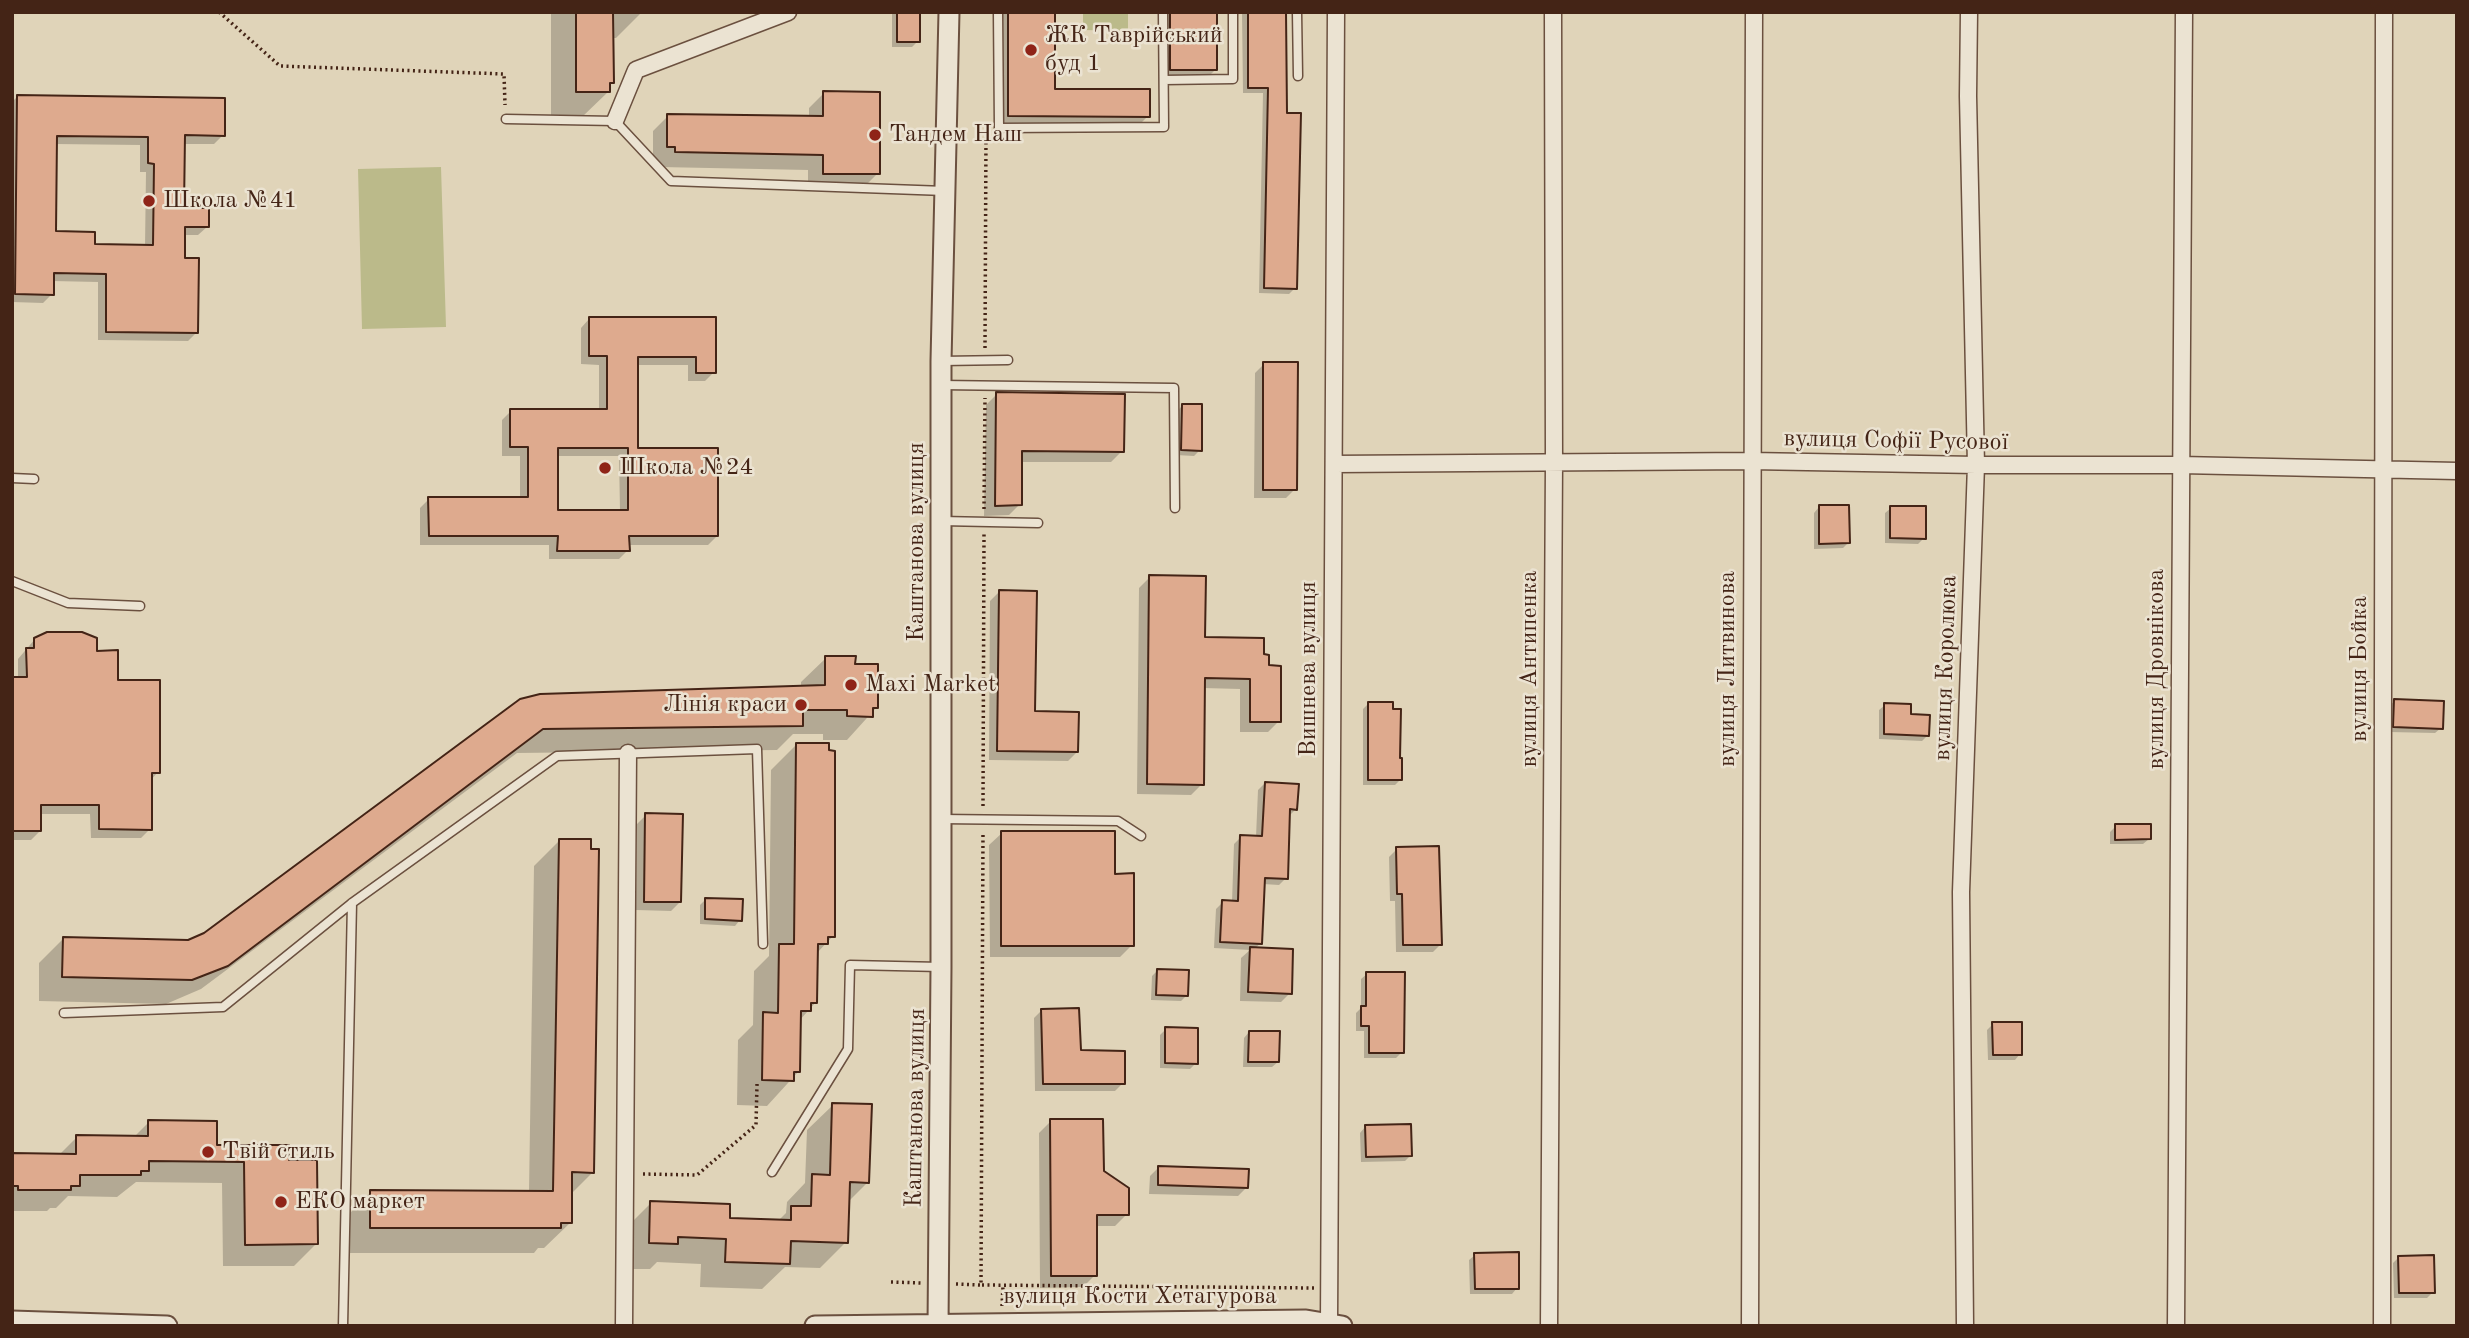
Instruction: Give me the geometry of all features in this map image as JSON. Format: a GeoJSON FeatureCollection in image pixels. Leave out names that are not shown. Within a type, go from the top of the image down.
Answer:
{"type":"FeatureCollection","features":[{"type":"Feature","properties":{"kind":"street"},"geometry":{"type":"LineString","coordinates":[[615,121],[636,70],[788,12]]}},
{"type":"Feature","properties":{"kind":"street","name":"Каштанова вулиця"},"geometry":{"type":"LineString","coordinates":[[938,1324],[942,967],[940,361],[949,12]]}},
{"type":"Feature","properties":{"kind":"street","name":"Вишнева вулиця"},"geometry":{"type":"LineString","coordinates":[[1334,1325],[1329,1292],[1336,12]]}},
{"type":"Feature","properties":{"kind":"street","name":"вулиця Антипенка"},"geometry":{"type":"LineString","coordinates":[[1549,1326],[1554,461],[1553,12]]}},
{"type":"Feature","properties":{"kind":"street","name":"вулиця Литвинова"},"geometry":{"type":"LineString","coordinates":[[1750,1326],[1754,12]]}},
{"type":"Feature","properties":{"kind":"street","name":"вулиця Королюка"},"geometry":{"type":"LineString","coordinates":[[1965,1326],[1961,892],[1976,465],[1968,110],[1969,12]]}},
{"type":"Feature","properties":{"kind":"street","name":"вулиця Дровнікова"},"geometry":{"type":"LineString","coordinates":[[2176,1326],[2184,12]]}},
{"type":"Feature","properties":{"kind":"street","name":"вулиця Бойка"},"geometry":{"type":"LineString","coordinates":[[2382,1326],[2384,12]]}},
{"type":"Feature","properties":{"kind":"street","name":"вулиця Софії Русової"},"geometry":{"type":"LineString","coordinates":[[1334,464],[1751,461],[2457,471]]}},
{"type":"Feature","properties":{"kind":"street"},"geometry":{"type":"LineString","coordinates":[[624,1326],[628,753]]}},
{"type":"Feature","properties":{"kind":"street","name":"вулиця Кости Хетагурова"},"geometry":{"type":"LineString","coordinates":[[816,1326],[1306,1320],[1334,1325]]}},
{"type":"Feature","properties":{"kind":"street"},"geometry":{"type":"LineString","coordinates":[[12,1321],[167,1326]]}},
{"type":"Feature","properties":{"kind":"lane"},"geometry":{"type":"LineString","coordinates":[[998,12],[999,128],[1164,127],[1163,12]]}},
{"type":"Feature","properties":{"kind":"lane"},"geometry":{"type":"LineString","coordinates":[[1164,80],[1233,79],[1233,12]]}},
{"type":"Feature","properties":{"kind":"lane"},"geometry":{"type":"LineString","coordinates":[[1297,12],[1298,76]]}},
{"type":"Feature","properties":{"kind":"lane"},"geometry":{"type":"LineString","coordinates":[[506,119],[615,121],[671,181],[944,191]]}},
{"type":"Feature","properties":{"kind":"lane"},"geometry":{"type":"LineString","coordinates":[[940,361],[1008,360]]}},
{"type":"Feature","properties":{"kind":"lane"},"geometry":{"type":"LineString","coordinates":[[941,385],[1174,388],[1175,508]]}},
{"type":"Feature","properties":{"kind":"lane"},"geometry":{"type":"LineString","coordinates":[[12,478],[34,479]]}},
{"type":"Feature","properties":{"kind":"lane"},"geometry":{"type":"LineString","coordinates":[[941,521],[1038,523]]}},
{"type":"Feature","properties":{"kind":"lane"},"geometry":{"type":"LineString","coordinates":[[12,581],[68,603],[140,606]]}},
{"type":"Feature","properties":{"kind":"lane"},"geometry":{"type":"LineString","coordinates":[[64,1013],[223,1007],[352,903],[557,756],[757,749],[763,944]]}},
{"type":"Feature","properties":{"kind":"lane"},"geometry":{"type":"LineString","coordinates":[[941,819],[1118,821],[1142,836]]}},
{"type":"Feature","properties":{"kind":"lane"},"geometry":{"type":"LineString","coordinates":[[343,1326],[352,903]]}},
{"type":"Feature","properties":{"kind":"lane"},"geometry":{"type":"LineString","coordinates":[[772,1172],[848,1049],[850,965],[942,967]]}},
{"type":"Feature","properties":{"kind":"path"},"geometry":{"type":"LineString","coordinates":[[219,12],[280,66],[504,74],[506,119]]}},
{"type":"Feature","properties":{"kind":"path"},"geometry":{"type":"LineString","coordinates":[[985,361],[986,124]]}},
{"type":"Feature","properties":{"kind":"path"},"geometry":{"type":"LineString","coordinates":[[981,1285],[985,386]]}},
{"type":"Feature","properties":{"kind":"path"},"geometry":{"type":"LineString","coordinates":[[624,1174],[697,1175],[756,1125],[757,1084]]}},
{"type":"Feature","properties":{"kind":"path"},"geometry":{"type":"LineString","coordinates":[[891,1282],[981,1285],[1308,1286],[1329,1292]]}},
{"type":"Feature","properties":{"kind":"shaded area"},"geometry":{"type":"Polygon","coordinates":[[[1083,12],[1128,12],[1128,31],[1083,30],[1083,12]]]}},
{"type":"Feature","properties":{"kind":"shaded area"},"geometry":{"type":"Polygon","coordinates":[[[441,167],[446,327],[362,329],[358,169],[441,167]]]}},
{"type":"Feature","properties":{"kind":"building"},"geometry":{"type":"Polygon","coordinates":[[[576,12],[613,12],[614,83],[610,83],[610,92],[576,92],[576,12]]]}},
{"type":"Feature","properties":{"kind":"building"},"geometry":{"type":"Polygon","coordinates":[[[897,12],[920,12],[920,42],[897,42],[897,12]]]}},
{"type":"Feature","properties":{"kind":"building","name":"ЖК Таврійський буд 1"},"geometry":{"type":"Polygon","coordinates":[[[1008,12],[1055,12],[1055,89],[1150,89],[1150,117],[1008,116],[1008,12]]]}},
{"type":"Feature","properties":{"kind":"building"},"geometry":{"type":"Polygon","coordinates":[[[1170,12],[1217,12],[1217,70],[1170,70],[1170,12]]]}},
{"type":"Feature","properties":{"kind":"building"},"geometry":{"type":"Polygon","coordinates":[[[1248,12],[1286,12],[1287,113],[1301,113],[1297,289],[1264,288],[1268,88],[1248,88],[1248,12]]]}},
{"type":"Feature","properties":{"kind":"building"},"geometry":{"type":"Polygon","coordinates":[[[823,91],[880,92],[880,174],[823,174],[823,155],[675,152],[675,147],[667,147],[667,114],[823,116],[823,91]]]}},
{"type":"Feature","properties":{"kind":"building"},"geometry":{"type":"Polygon","coordinates":[[[17,95],[225,98],[225,136],[185,135],[184,208],[209,208],[209,227],[185,227],[185,258],[199,258],[198,333],[106,332],[106,274],[54,273],[54,295],[15,294],[17,95]],[[57,136],[56,231],[95,232],[95,244],[153,245],[154,164],[148,163],[148,137],[57,136]]]}},
{"type":"Feature","properties":{"kind":"building"},"geometry":{"type":"Polygon","coordinates":[[[589,317],[716,317],[716,373],[696,373],[696,357],[638,357],[638,448],[718,448],[718,536],[629,536],[630,551],[557,551],[558,536],[429,536],[428,497],[528,497],[528,447],[510,447],[510,409],[607,409],[607,356],[589,356],[589,317]],[[558,448],[558,510],[628,510],[628,448],[558,448]]]}},
{"type":"Feature","properties":{"kind":"building"},"geometry":{"type":"Polygon","coordinates":[[[1263,362],[1298,362],[1297,490],[1263,490],[1263,362]]]}},
{"type":"Feature","properties":{"kind":"building"},"geometry":{"type":"Polygon","coordinates":[[[996,392],[1125,394],[1124,452],[1022,451],[1022,505],[995,506],[996,392]]]}},
{"type":"Feature","properties":{"kind":"building"},"geometry":{"type":"Polygon","coordinates":[[[1182,404],[1202,404],[1202,451],[1181,450],[1182,404]]]}},
{"type":"Feature","properties":{"kind":"building"},"geometry":{"type":"Polygon","coordinates":[[[1819,505],[1849,505],[1850,543],[1819,544],[1819,505]]]}},
{"type":"Feature","properties":{"kind":"building"},"geometry":{"type":"Polygon","coordinates":[[[1890,506],[1926,506],[1926,539],[1890,538],[1890,506]]]}},
{"type":"Feature","properties":{"kind":"building"},"geometry":{"type":"Polygon","coordinates":[[[1149,575],[1206,576],[1205,637],[1264,638],[1264,654],[1269,655],[1269,665],[1281,666],[1281,722],[1250,722],[1250,679],[1205,678],[1204,785],[1147,784],[1149,575]]]}},
{"type":"Feature","properties":{"kind":"building"},"geometry":{"type":"Polygon","coordinates":[[[999,590],[1037,591],[1035,711],[1079,712],[1078,752],[997,751],[999,590]]]}},
{"type":"Feature","properties":{"kind":"building"},"geometry":{"type":"Polygon","coordinates":[[[47,632],[82,632],[97,638],[97,651],[118,650],[118,680],[160,680],[160,773],[152,773],[152,830],[99,829],[99,805],[41,805],[41,831],[12,831],[12,677],[27,677],[26,648],[34,648],[34,638],[47,632]]]}},
{"type":"Feature","properties":{"kind":"building"},"geometry":{"type":"Polygon","coordinates":[[[825,656],[856,656],[855,664],[878,664],[878,708],[873,708],[873,717],[847,716],[847,710],[803,710],[803,726],[543,729],[228,966],[192,980],[62,977],[63,937],[188,940],[204,933],[520,699],[540,694],[825,685],[825,656]]]}},
{"type":"Feature","properties":{"kind":"building"},"geometry":{"type":"Polygon","coordinates":[[[2394,699],[2444,701],[2443,729],[2393,727],[2394,699]]]}},
{"type":"Feature","properties":{"kind":"building"},"geometry":{"type":"Polygon","coordinates":[[[1368,702],[1393,702],[1393,709],[1401,709],[1402,780],[1368,780],[1368,702]]]}},
{"type":"Feature","properties":{"kind":"building"},"geometry":{"type":"Polygon","coordinates":[[[1884,703],[1911,704],[1911,714],[1930,715],[1929,736],[1884,734],[1884,703]]]}},
{"type":"Feature","properties":{"kind":"building"},"geometry":{"type":"Polygon","coordinates":[[[796,743],[829,743],[829,750],[835,751],[835,937],[828,937],[828,944],[818,944],[817,1003],[811,1003],[811,1011],[801,1011],[800,1072],[794,1072],[794,1081],[762,1080],[763,1012],[778,1013],[779,944],[794,944],[796,743]]]}},
{"type":"Feature","properties":{"kind":"building"},"geometry":{"type":"Polygon","coordinates":[[[1265,782],[1299,784],[1297,810],[1290,809],[1288,879],[1265,878],[1262,944],[1220,942],[1222,900],[1238,901],[1240,835],[1262,836],[1265,782]]]}},
{"type":"Feature","properties":{"kind":"building"},"geometry":{"type":"Polygon","coordinates":[[[645,813],[683,814],[681,902],[644,902],[645,813]]]}},
{"type":"Feature","properties":{"kind":"building"},"geometry":{"type":"Polygon","coordinates":[[[2115,824],[2151,824],[2151,839],[2115,840],[2115,824]]]}},
{"type":"Feature","properties":{"kind":"building"},"geometry":{"type":"Polygon","coordinates":[[[1001,831],[1115,831],[1115,874],[1134,873],[1134,946],[1001,946],[1001,831]]]}},
{"type":"Feature","properties":{"kind":"building"},"geometry":{"type":"Polygon","coordinates":[[[559,839],[591,839],[591,849],[599,849],[594,1173],[572,1172],[572,1223],[561,1223],[561,1228],[370,1228],[370,1190],[553,1191],[559,839]]]}},
{"type":"Feature","properties":{"kind":"building"},"geometry":{"type":"Polygon","coordinates":[[[1439,846],[1442,945],[1403,945],[1402,894],[1397,894],[1396,847],[1439,846]]]}},
{"type":"Feature","properties":{"kind":"building"},"geometry":{"type":"Polygon","coordinates":[[[705,898],[743,899],[742,921],[705,919],[705,898]]]}},
{"type":"Feature","properties":{"kind":"building"},"geometry":{"type":"Polygon","coordinates":[[[1250,947],[1293,949],[1292,994],[1248,992],[1250,947]]]}},
{"type":"Feature","properties":{"kind":"building"},"geometry":{"type":"Polygon","coordinates":[[[1157,969],[1189,970],[1188,996],[1156,995],[1157,969]]]}},
{"type":"Feature","properties":{"kind":"building"},"geometry":{"type":"Polygon","coordinates":[[[1366,972],[1405,972],[1404,1053],[1369,1053],[1369,1026],[1361,1026],[1361,1006],[1366,1006],[1366,972]]]}},
{"type":"Feature","properties":{"kind":"building"},"geometry":{"type":"Polygon","coordinates":[[[1079,1008],[1081,1050],[1125,1051],[1125,1084],[1043,1084],[1041,1009],[1079,1008]]]}},
{"type":"Feature","properties":{"kind":"building"},"geometry":{"type":"Polygon","coordinates":[[[1992,1022],[2022,1022],[2022,1055],[1993,1055],[1992,1022]]]}},
{"type":"Feature","properties":{"kind":"building"},"geometry":{"type":"Polygon","coordinates":[[[1165,1027],[1198,1028],[1198,1064],[1165,1063],[1165,1027]]]}},
{"type":"Feature","properties":{"kind":"building"},"geometry":{"type":"Polygon","coordinates":[[[1249,1031],[1280,1031],[1279,1062],[1248,1062],[1249,1031]]]}},
{"type":"Feature","properties":{"kind":"building"},"geometry":{"type":"Polygon","coordinates":[[[832,1103],[872,1104],[869,1183],[850,1182],[848,1243],[791,1241],[790,1264],[725,1262],[726,1239],[678,1237],[678,1244],[649,1243],[650,1201],[730,1204],[730,1218],[791,1220],[791,1206],[811,1206],[812,1174],[830,1175],[832,1103]]]}},
{"type":"Feature","properties":{"kind":"building"},"geometry":{"type":"Polygon","coordinates":[[[1050,1119],[1103,1119],[1104,1171],[1129,1188],[1129,1215],[1097,1215],[1097,1276],[1051,1276],[1050,1119]]]}},
{"type":"Feature","properties":{"kind":"building"},"geometry":{"type":"Polygon","coordinates":[[[148,1120],[217,1121],[217,1145],[289,1145],[289,1160],[317,1160],[318,1244],[245,1245],[244,1162],[149,1161],[149,1171],[141,1171],[141,1175],[80,1175],[80,1186],[71,1186],[71,1190],[18,1190],[18,1186],[12,1186],[12,1153],[76,1154],[76,1135],[148,1136],[148,1120]]]}},
{"type":"Feature","properties":{"kind":"building"},"geometry":{"type":"Polygon","coordinates":[[[1411,1124],[1412,1156],[1366,1157],[1365,1125],[1411,1124]]]}},
{"type":"Feature","properties":{"kind":"building"},"geometry":{"type":"Polygon","coordinates":[[[1158,1166],[1249,1169],[1248,1188],[1158,1185],[1158,1166]]]}},
{"type":"Feature","properties":{"kind":"building"},"geometry":{"type":"Polygon","coordinates":[[[1519,1252],[1519,1289],[1475,1289],[1474,1253],[1519,1252]]]}},
{"type":"Feature","properties":{"kind":"building"},"geometry":{"type":"Polygon","coordinates":[[[2434,1255],[2435,1293],[2399,1293],[2398,1256],[2434,1255]]]}},
{"type":"Feature","properties":{"kind":"place","name":"ЖК Таврійський буд 1"},"geometry":{"type":"Point","coordinates":[1031,50]}},
{"type":"Feature","properties":{"kind":"place","name":"Тандем Наш"},"geometry":{"type":"Point","coordinates":[875,135]}},
{"type":"Feature","properties":{"kind":"place","name":"Школа №41"},"geometry":{"type":"Point","coordinates":[149,201]}},
{"type":"Feature","properties":{"kind":"place","name":"Школа №24"},"geometry":{"type":"Point","coordinates":[605,468]}},
{"type":"Feature","properties":{"kind":"place","name":"Maxi Market"},"geometry":{"type":"Point","coordinates":[851,685]}},
{"type":"Feature","properties":{"kind":"place","name":"Лінія краси"},"geometry":{"type":"Point","coordinates":[801,705]}},
{"type":"Feature","properties":{"kind":"place","name":"Твій стиль"},"geometry":{"type":"Point","coordinates":[208,1152]}},
{"type":"Feature","properties":{"kind":"place","name":"ЕКО маркет"},"geometry":{"type":"Point","coordinates":[281,1202]}}]}
